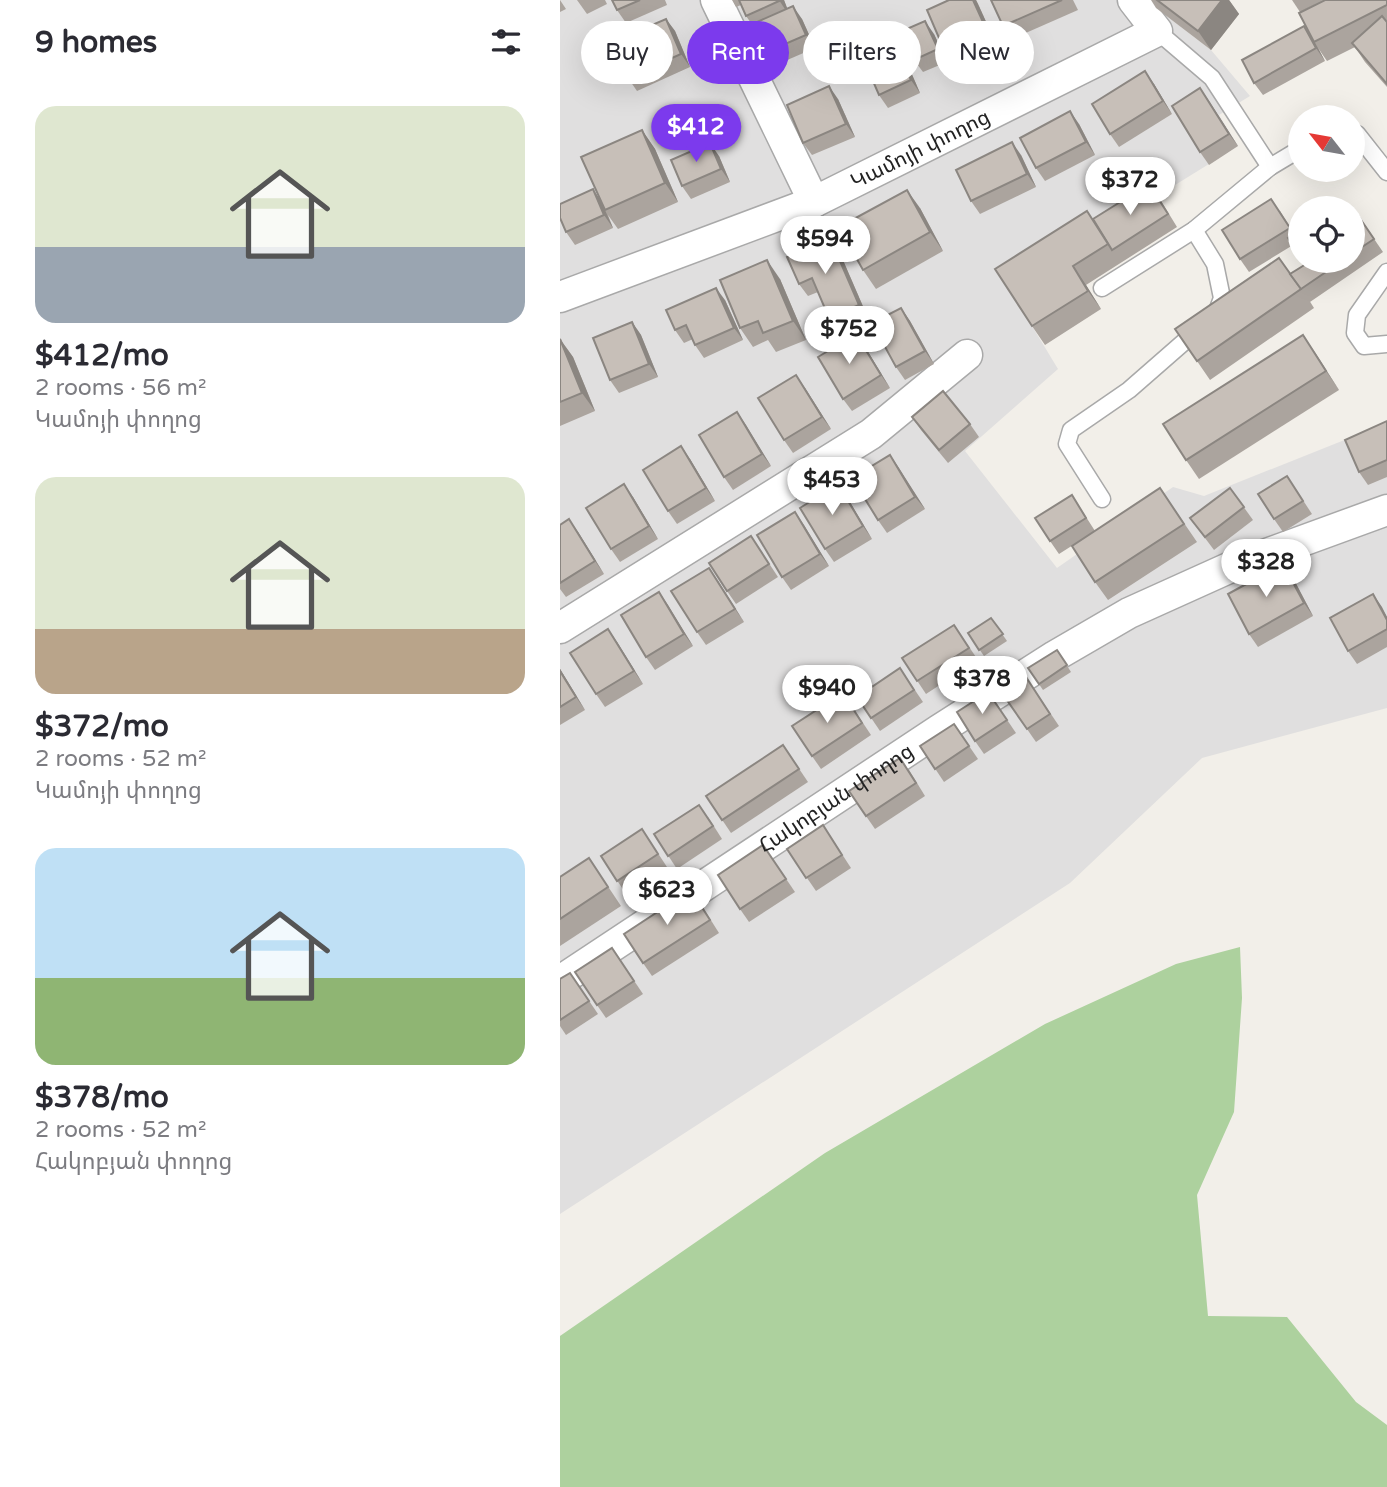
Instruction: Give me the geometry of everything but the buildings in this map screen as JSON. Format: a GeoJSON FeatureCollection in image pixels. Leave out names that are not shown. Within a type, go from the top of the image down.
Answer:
{"type":"FeatureCollection","features":[{"type":"Feature","properties":{"kind":"street"},"geometry":{"type":"LineString","coordinates":[[716,0],[814,202]]}},
{"type":"Feature","properties":{"kind":"street"},"geometry":{"type":"LineString","coordinates":[[1133,0],[1157,31]]}},
{"type":"Feature","properties":{"kind":"street","name":"Կամոյի փողոց"},"geometry":{"type":"LineString","coordinates":[[561,293],[814,202],[1157,31]]}},
{"type":"Feature","properties":{"kind":"street"},"geometry":{"type":"LineString","coordinates":[[560,628],[871,434],[967,355]]}},
{"type":"Feature","properties":{"kind":"street","name":"Հակոբյան փողոց"},"geometry":{"type":"LineString","coordinates":[[560,981],[939,730],[1129,613],[1231,567],[1387,510]]}},
{"type":"Feature","properties":{"kind":"lane"},"geometry":{"type":"LineString","coordinates":[[1157,31],[1212,78],[1270,167]]}},
{"type":"Feature","properties":{"kind":"lane"},"geometry":{"type":"LineString","coordinates":[[1365,144],[1387,172]]}},
{"type":"Feature","properties":{"kind":"lane"},"geometry":{"type":"LineString","coordinates":[[1102,288],[1194,230],[1270,167],[1288,156]]}},
{"type":"Feature","properties":{"kind":"lane"},"geometry":{"type":"LineString","coordinates":[[1102,499],[1067,444],[1071,430],[1129,390],[1216,314],[1222,298],[1215,264],[1194,230]]}},
{"type":"Feature","properties":{"kind":"lane"},"geometry":{"type":"LineString","coordinates":[[1387,272],[1357,314],[1355,333],[1364,346],[1387,344]]}},
{"type":"Feature","properties":{"kind":"shaded area"},"geometry":{"type":"Polygon","coordinates":[[[560,0],[1151,0],[1156,8],[1211,50],[1250,96],[1219,115],[1238,146],[1009,288],[1058,369],[965,451],[1057,568],[1173,487],[1204,496],[1387,423],[1387,708],[1202,758],[1070,883],[560,1214],[560,0]]]}},
{"type":"Feature","properties":{"kind":"green space"},"geometry":{"type":"Polygon","coordinates":[[[1240,947],[1242,998],[1234,1112],[1197,1195],[1208,1316],[1287,1317],[1356,1402],[1387,1425],[1387,1487],[560,1487],[560,1336],[825,1153],[1045,1024],[1176,964],[1240,947]]]}}]}
